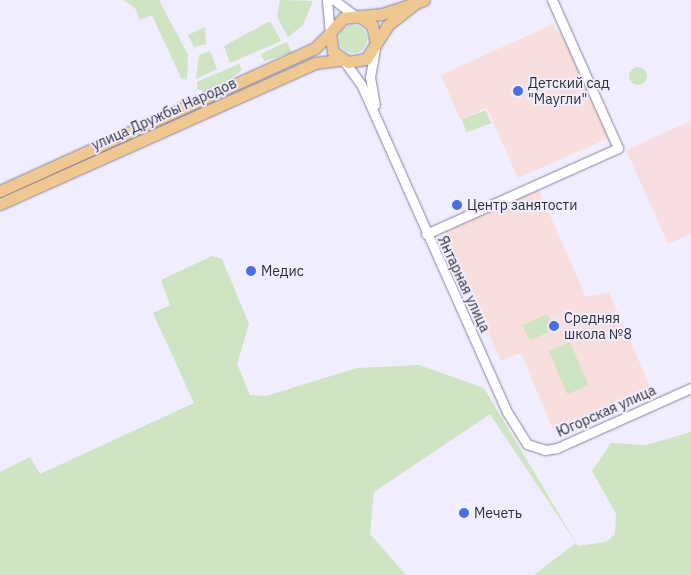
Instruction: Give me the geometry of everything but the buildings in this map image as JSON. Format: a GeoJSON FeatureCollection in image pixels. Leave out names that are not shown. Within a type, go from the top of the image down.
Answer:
{"type":"FeatureCollection","features":[{"type":"Feature","properties":{"kind":"main road"},"geometry":{"type":"LineString","coordinates":[[420,2],[388,25],[376,46],[362,61],[343,60],[332,49],[330,33],[340,20],[420,2]]}},
{"type":"Feature","properties":{"kind":"main road"},"geometry":{"type":"LineString","coordinates":[[357,16],[372,25],[376,46]]}},
{"type":"Feature","properties":{"kind":"main road","name":"улица Дружбы Народов"},"geometry":{"type":"LineString","coordinates":[[0,191],[315,48],[330,33]]}},
{"type":"Feature","properties":{"kind":"main road","name":"улица Дружбы Народов"},"geometry":{"type":"LineString","coordinates":[[0,204],[315,62],[343,60]]}},
{"type":"Feature","properties":{"kind":"street"},"geometry":{"type":"LineString","coordinates":[[327,0],[330,33]]}},
{"type":"Feature","properties":{"kind":"street"},"geometry":{"type":"LineString","coordinates":[[334,0],[357,16]]}},
{"type":"Feature","properties":{"kind":"street"},"geometry":{"type":"LineString","coordinates":[[426,234],[618,148],[552,0]]}},
{"type":"Feature","properties":{"kind":"street"},"geometry":{"type":"LineString","coordinates":[[376,46],[371,84],[381,127]]}},
{"type":"Feature","properties":{"kind":"street"},"geometry":{"type":"LineString","coordinates":[[343,60],[357,77],[381,127]]}},
{"type":"Feature","properties":{"kind":"street","name":"Янтарная улица"},"geometry":{"type":"LineString","coordinates":[[381,127],[426,234],[515,430],[530,446]]}},
{"type":"Feature","properties":{"kind":"street","name":"Югорская улица"},"geometry":{"type":"LineString","coordinates":[[530,446],[557,448],[691,388]]}},
{"type":"Feature","properties":{"kind":"shaded area","name":"Детский сад \"Маугли\""},"geometry":{"type":"Polygon","coordinates":[[[553,24],[557,32],[561,31],[609,138],[518,178],[487,108],[460,119],[441,75],[553,24]]]}},
{"type":"Feature","properties":{"kind":"shaded area"},"geometry":{"type":"Polygon","coordinates":[[[691,121],[691,234],[668,244],[626,150],[691,121]]]}},
{"type":"Feature","properties":{"kind":"shaded area","name":"Средняя школа №8"},"geometry":{"type":"Polygon","coordinates":[[[538,188],[586,297],[609,292],[650,387],[553,430],[521,353],[501,361],[443,232],[538,188]]]}},
{"type":"Feature","properties":{"kind":"green space"},"geometry":{"type":"Polygon","coordinates":[[[123,0],[159,0],[188,55],[187,80],[181,78],[152,15],[140,20],[135,8],[123,0]]]}},
{"type":"Feature","properties":{"kind":"green space"},"geometry":{"type":"Polygon","coordinates":[[[280,0],[313,1],[303,25],[288,37],[277,17],[280,0]]]}},
{"type":"Feature","properties":{"kind":"green space"},"geometry":{"type":"Polygon","coordinates":[[[270,21],[281,41],[230,63],[224,46],[270,21]]]}},
{"type":"Feature","properties":{"kind":"green space"},"geometry":{"type":"Polygon","coordinates":[[[353,25],[363,29],[367,39],[363,49],[353,53],[343,49],[339,39],[343,29],[353,25]]]}},
{"type":"Feature","properties":{"kind":"green space"},"geometry":{"type":"Polygon","coordinates":[[[205,27],[206,44],[194,47],[188,35],[205,27]]]}},
{"type":"Feature","properties":{"kind":"green space"},"geometry":{"type":"Polygon","coordinates":[[[287,42],[292,53],[264,61],[261,54],[287,42]]]}},
{"type":"Feature","properties":{"kind":"green space"},"geometry":{"type":"Polygon","coordinates":[[[210,51],[217,69],[196,79],[199,55],[210,51]]]}},
{"type":"Feature","properties":{"kind":"green space"},"geometry":{"type":"Polygon","coordinates":[[[239,64],[242,70],[229,80],[204,91],[197,89],[197,82],[239,64]]]}},
{"type":"Feature","properties":{"kind":"green space"},"geometry":{"type":"Polygon","coordinates":[[[638,67],[644,70],[647,76],[644,82],[638,85],[632,82],[629,76],[632,70],[638,67]]]}},
{"type":"Feature","properties":{"kind":"green space"},"geometry":{"type":"Polygon","coordinates":[[[486,110],[491,123],[467,132],[462,119],[486,110]]]}},
{"type":"Feature","properties":{"kind":"green space"},"geometry":{"type":"Polygon","coordinates":[[[212,256],[222,259],[249,324],[237,364],[250,395],[266,396],[357,368],[419,365],[484,388],[578,546],[606,542],[615,534],[616,514],[592,471],[611,443],[646,445],[691,432],[691,575],[534,575],[576,543],[490,414],[374,492],[370,534],[406,575],[0,575],[0,472],[30,457],[40,474],[194,403],[153,313],[170,305],[161,280],[212,256]]]}},
{"type":"Feature","properties":{"kind":"green space"},"geometry":{"type":"Polygon","coordinates":[[[547,314],[554,329],[530,341],[523,325],[547,314]]]}},
{"type":"Feature","properties":{"kind":"green space"},"geometry":{"type":"Polygon","coordinates":[[[570,342],[588,385],[567,394],[549,351],[570,342]]]}},
{"type":"Feature","properties":{"kind":"place","name":"Детский сад \"Маугли\""},"geometry":{"type":"Point","coordinates":[518,91]}},
{"type":"Feature","properties":{"kind":"place","name":"Центр занятости"},"geometry":{"type":"Point","coordinates":[457,205]}},
{"type":"Feature","properties":{"kind":"place","name":"Медис"},"geometry":{"type":"Point","coordinates":[251,271]}},
{"type":"Feature","properties":{"kind":"place","name":"Средняя школа №8"},"geometry":{"type":"Point","coordinates":[554,326]}},
{"type":"Feature","properties":{"kind":"place","name":"Мечеть"},"geometry":{"type":"Point","coordinates":[464,513]}}]}
